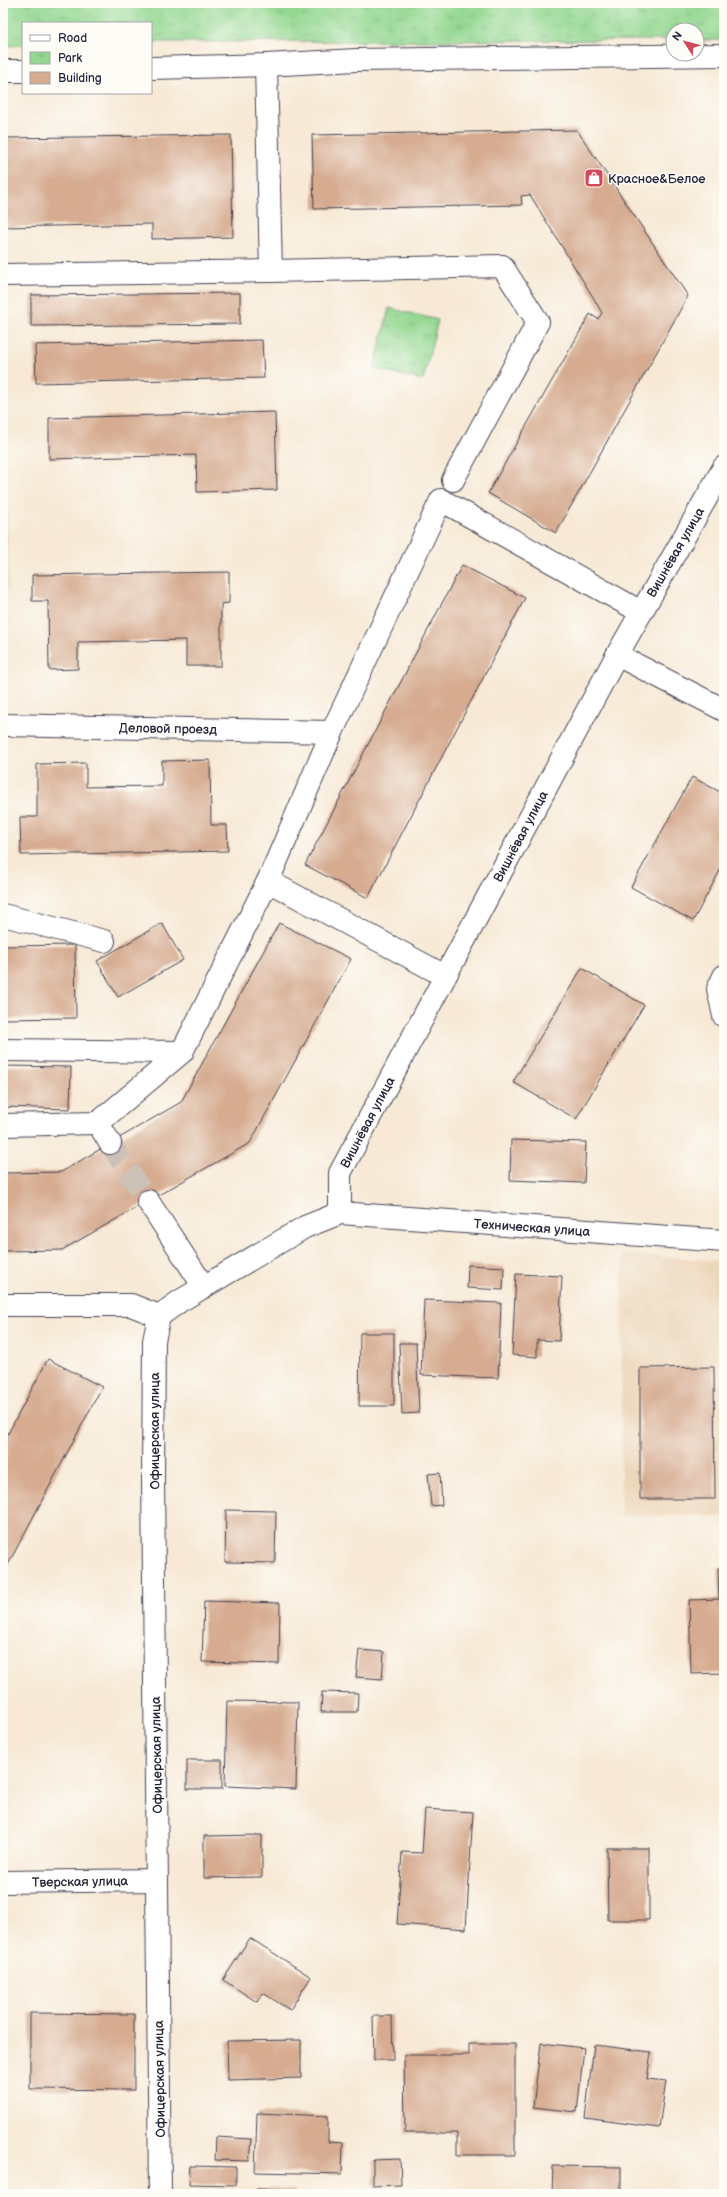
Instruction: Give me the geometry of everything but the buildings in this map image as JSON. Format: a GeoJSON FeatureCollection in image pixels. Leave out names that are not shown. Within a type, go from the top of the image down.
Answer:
{"type":"FeatureCollection","features":[{"type":"Feature","properties":{"kind":"street"},"geometry":{"type":"LineString","coordinates":[[152,68],[266,65],[356,60],[724,55]]}},
{"type":"Feature","properties":{"kind":"street"},"geometry":{"type":"LineString","coordinates":[[266,65],[271,271]]}},
{"type":"Feature","properties":{"kind":"street"},"geometry":{"type":"LineString","coordinates":[[3,71],[22,71]]}},
{"type":"Feature","properties":{"kind":"street"},"geometry":{"type":"LineString","coordinates":[[3,275],[502,266],[538,322],[453,480]]}},
{"type":"Feature","properties":{"kind":"street","name":"Вишнёвая улица"},"geometry":{"type":"LineString","coordinates":[[340,1214],[340,1173],[617,655],[724,467]]}},
{"type":"Feature","properties":{"kind":"street"},"geometry":{"type":"LineString","coordinates":[[3,1125],[98,1123],[182,1052],[268,881],[332,732],[441,500],[641,612]]}},
{"type":"Feature","properties":{"kind":"street"},"geometry":{"type":"LineString","coordinates":[[617,655],[724,710]]}},
{"type":"Feature","properties":{"kind":"street","name":"Деловой проезд"},"geometry":{"type":"LineString","coordinates":[[3,725],[332,732]]}},
{"type":"Feature","properties":{"kind":"street"},"geometry":{"type":"LineString","coordinates":[[268,881],[445,976]]}},
{"type":"Feature","properties":{"kind":"street"},"geometry":{"type":"LineString","coordinates":[[3,915],[104,941]]}},
{"type":"Feature","properties":{"kind":"street"},"geometry":{"type":"LineString","coordinates":[[722,985],[724,1016]]}},
{"type":"Feature","properties":{"kind":"street"},"geometry":{"type":"LineString","coordinates":[[3,1050],[182,1052]]}},
{"type":"Feature","properties":{"kind":"street"},"geometry":{"type":"LineString","coordinates":[[98,1123],[110,1143]]}},
{"type":"Feature","properties":{"kind":"street"},"geometry":{"type":"LineString","coordinates":[[148,1201],[204,1287]]}},
{"type":"Feature","properties":{"kind":"street"},"geometry":{"type":"LineString","coordinates":[[3,1305],[131,1305],[159,1316],[204,1287],[305,1227],[340,1214]]}},
{"type":"Feature","properties":{"kind":"street","name":"Техническая улица"},"geometry":{"type":"LineString","coordinates":[[340,1214],[724,1241]]}},
{"type":"Feature","properties":{"kind":"street","name":"Офицерская улица"},"geometry":{"type":"LineString","coordinates":[[159,1316],[154,1341],[153,1477],[160,2194]]}},
{"type":"Feature","properties":{"kind":"street","name":"Тверская улица"},"geometry":{"type":"LineString","coordinates":[[3,1882],[157,1880]]}},
{"type":"Feature","properties":{"kind":"shaded area"},"geometry":{"type":"Polygon","coordinates":[[[3,375],[9,590],[3,590],[3,375]]]}},
{"type":"Feature","properties":{"kind":"shaded area"},"geometry":{"type":"Polygon","coordinates":[[[622,1254],[724,1261],[724,1516],[621,1516],[622,1254]]]}},
{"type":"Feature","properties":{"kind":"green space"},"geometry":{"type":"Polygon","coordinates":[[[3,3],[724,3],[724,40],[705,40],[705,22],[665,22],[665,40],[152,42],[152,22],[22,22],[22,45],[3,46],[3,3]]]}},
{"type":"Feature","properties":{"kind":"green space"},"geometry":{"type":"Polygon","coordinates":[[[389,308],[438,320],[423,380],[374,369],[389,308]]]}},
{"type":"Feature","properties":{"kind":"tunnel"},"geometry":{"type":"LineString","coordinates":[[110,1143],[148,1201]]}},
{"type":"Feature","properties":{"kind":"place","name":"Красное&Белое"},"geometry":{"type":"Point","coordinates":[594,178]}}]}
